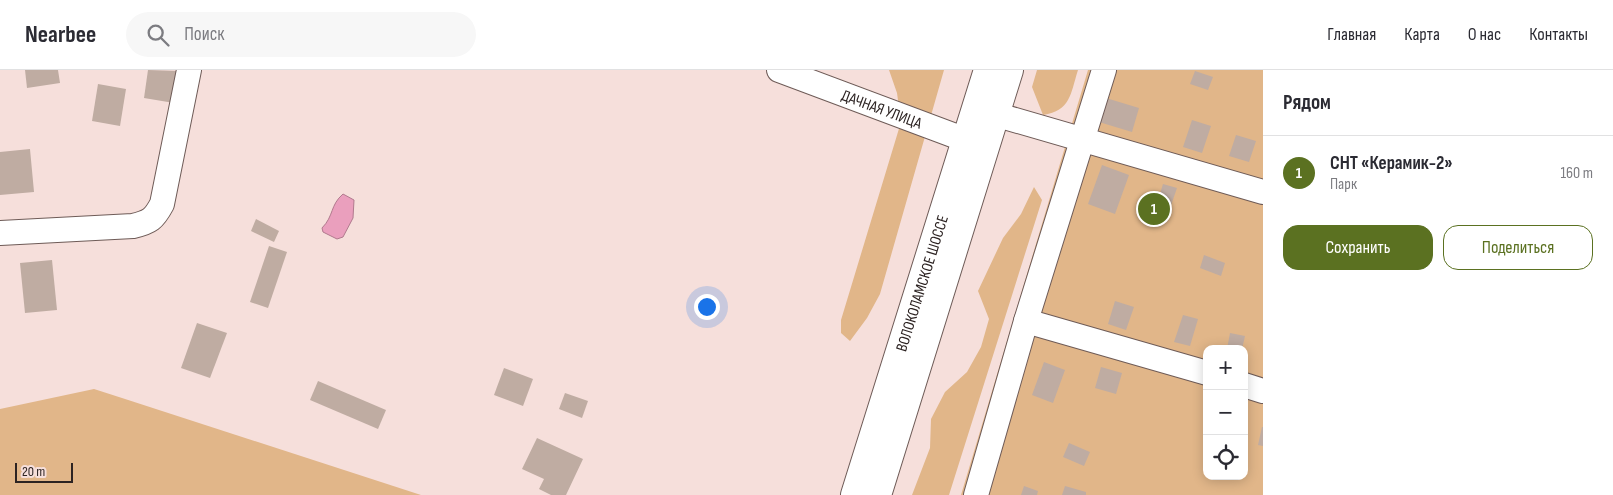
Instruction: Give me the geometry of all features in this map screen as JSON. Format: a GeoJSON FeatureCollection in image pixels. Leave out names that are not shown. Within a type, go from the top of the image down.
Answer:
{"type":"FeatureCollection","features":[{"type":"Feature","properties":{"kind":"main road","name":"ВОЛОКОЛАМСКОЕ ШОССЕ"},"geometry":{"type":"LineString","coordinates":[[986,111],[988,70]]}},
{"type":"Feature","properties":{"kind":"main road","name":"ВОЛОКОЛАМСКОЕ ШОССЕ"},"geometry":{"type":"LineString","coordinates":[[877,495],[986,111],[1010,70]]}},
{"type":"Feature","properties":{"kind":"main road","name":"ВОЛОКОЛАМСКОЕ ШОССЕ"},"geometry":{"type":"LineString","coordinates":[[855,495],[976,144]]}},
{"type":"Feature","properties":{"kind":"street"},"geometry":{"type":"LineString","coordinates":[[0,233],[133,226],[146,223],[155,217],[162,204],[189,70]]}},
{"type":"Feature","properties":{"kind":"street","name":"ДАЧНАЯ УЛИЦА"},"geometry":{"type":"LineString","coordinates":[[779,70],[976,144]]}},
{"type":"Feature","properties":{"kind":"street"},"geometry":{"type":"LineString","coordinates":[[976,495],[1026,320],[1104,70]]}},
{"type":"Feature","properties":{"kind":"street"},"geometry":{"type":"LineString","coordinates":[[986,111],[1263,192]]}},
{"type":"Feature","properties":{"kind":"street"},"geometry":{"type":"LineString","coordinates":[[1026,320],[1203,372]]}},
{"type":"Feature","properties":{"kind":"street"},"geometry":{"type":"LineString","coordinates":[[1248,386],[1263,391]]}},
{"type":"Feature","properties":{"kind":"shaded area"},"geometry":{"type":"Polygon","coordinates":[[[889,70],[944,70],[880,294],[867,318],[850,341],[841,333],[841,320],[901,122],[897,93],[889,70]]]}},
{"type":"Feature","properties":{"kind":"shaded area"},"geometry":{"type":"Polygon","coordinates":[[[1037,70],[1078,70],[1068,100],[1052,113],[1043,115],[1032,87],[1037,70]]]}},
{"type":"Feature","properties":{"kind":"shaded area"},"geometry":{"type":"Polygon","coordinates":[[[1088,70],[1263,70],[1263,495],[961,495],[1088,70]]]}},
{"type":"Feature","properties":{"kind":"shaded area"},"geometry":{"type":"Polygon","coordinates":[[[1034,187],[1042,200],[949,495],[912,495],[930,448],[931,419],[945,392],[967,372],[981,347],[989,319],[978,291],[1003,238],[1021,214],[1034,187]]]}},
{"type":"Feature","properties":{"kind":"shaded area"},"geometry":{"type":"Polygon","coordinates":[[[343,194],[354,200],[353,218],[343,237],[337,239],[323,232],[322,228],[329,219],[336,202],[343,194]]]}},
{"type":"Feature","properties":{"kind":"shaded area"},"geometry":{"type":"Polygon","coordinates":[[[94,389],[421,495],[0,495],[0,409],[94,389]]]}},
{"type":"Feature","properties":{"kind":"building"},"geometry":{"type":"Polygon","coordinates":[[[25,70],[58,70],[60,83],[27,88],[25,70]]]}},
{"type":"Feature","properties":{"kind":"building"},"geometry":{"type":"Polygon","coordinates":[[[148,70],[178,71],[174,103],[144,98],[148,70]]]}},
{"type":"Feature","properties":{"kind":"building"},"geometry":{"type":"Polygon","coordinates":[[[1195,71],[1213,77],[1208,90],[1190,84],[1195,71]]]}},
{"type":"Feature","properties":{"kind":"building"},"geometry":{"type":"Polygon","coordinates":[[[98,84],[126,89],[120,126],[92,121],[98,84]]]}},
{"type":"Feature","properties":{"kind":"building"},"geometry":{"type":"Polygon","coordinates":[[[1106,98],[1139,108],[1132,132],[1099,122],[1106,98]]]}},
{"type":"Feature","properties":{"kind":"building"},"geometry":{"type":"Polygon","coordinates":[[[1192,120],[1211,126],[1202,153],[1183,147],[1192,120]]]}},
{"type":"Feature","properties":{"kind":"building"},"geometry":{"type":"Polygon","coordinates":[[[1236,135],[1256,141],[1249,162],[1229,156],[1236,135]]]}},
{"type":"Feature","properties":{"kind":"building"},"geometry":{"type":"Polygon","coordinates":[[[30,149],[34,192],[0,195],[0,152],[30,149]]]}},
{"type":"Feature","properties":{"kind":"building"},"geometry":{"type":"Polygon","coordinates":[[[1102,165],[1129,175],[1115,214],[1088,204],[1102,165]]]}},
{"type":"Feature","properties":{"kind":"building"},"geometry":{"type":"Polygon","coordinates":[[[1163,184],[1177,188],[1168,214],[1155,210],[1163,184]]]}},
{"type":"Feature","properties":{"kind":"building"},"geometry":{"type":"Polygon","coordinates":[[[256,219],[279,231],[274,242],[251,231],[256,219]]]}},
{"type":"Feature","properties":{"kind":"building"},"geometry":{"type":"Polygon","coordinates":[[[269,246],[287,252],[268,308],[250,302],[269,246]]]}},
{"type":"Feature","properties":{"kind":"building"},"geometry":{"type":"Polygon","coordinates":[[[1204,255],[1225,263],[1221,276],[1200,268],[1204,255]]]}},
{"type":"Feature","properties":{"kind":"building"},"geometry":{"type":"Polygon","coordinates":[[[52,260],[57,310],[25,313],[20,263],[52,260]]]}},
{"type":"Feature","properties":{"kind":"building"},"geometry":{"type":"Polygon","coordinates":[[[1115,301],[1134,307],[1126,330],[1108,324],[1115,301]]]}},
{"type":"Feature","properties":{"kind":"building"},"geometry":{"type":"Polygon","coordinates":[[[1183,315],[1198,319],[1190,346],[1174,342],[1183,315]]]}},
{"type":"Feature","properties":{"kind":"building"},"geometry":{"type":"Polygon","coordinates":[[[197,323],[227,333],[210,378],[181,368],[197,323]]]}},
{"type":"Feature","properties":{"kind":"building"},"geometry":{"type":"Polygon","coordinates":[[[1230,333],[1245,336],[1243,345],[1228,345],[1230,333]]]}},
{"type":"Feature","properties":{"kind":"building"},"geometry":{"type":"Polygon","coordinates":[[[1044,362],[1065,370],[1053,403],[1032,395],[1044,362]]]}},
{"type":"Feature","properties":{"kind":"building"},"geometry":{"type":"Polygon","coordinates":[[[1101,367],[1122,373],[1116,394],[1095,388],[1101,367]]]}},
{"type":"Feature","properties":{"kind":"building"},"geometry":{"type":"Polygon","coordinates":[[[504,368],[533,379],[523,406],[494,395],[504,368]]]}},
{"type":"Feature","properties":{"kind":"building"},"geometry":{"type":"Polygon","coordinates":[[[318,381],[386,410],[378,429],[310,400],[318,381]]]}},
{"type":"Feature","properties":{"kind":"building"},"geometry":{"type":"Polygon","coordinates":[[[565,393],[588,401],[582,418],[559,409],[565,393]]]}},
{"type":"Feature","properties":{"kind":"building"},"geometry":{"type":"Polygon","coordinates":[[[1263,427],[1263,446],[1258,445],[1263,427]]]}},
{"type":"Feature","properties":{"kind":"building"},"geometry":{"type":"Polygon","coordinates":[[[537,438],[583,459],[566,495],[551,495],[539,489],[544,479],[522,469],[537,438]]]}},
{"type":"Feature","properties":{"kind":"building"},"geometry":{"type":"Polygon","coordinates":[[[1069,443],[1090,452],[1084,466],[1063,457],[1069,443]]]}},
{"type":"Feature","properties":{"kind":"building"},"geometry":{"type":"Polygon","coordinates":[[[1024,486],[1038,491],[1037,495],[1021,495],[1024,486]]]}},
{"type":"Feature","properties":{"kind":"building"},"geometry":{"type":"Polygon","coordinates":[[[1065,486],[1086,492],[1086,495],[1062,495],[1065,486]]]}},
{"type":"Feature","properties":{"kind":"place","name":"СНТ «Керамик-2»"},"geometry":{"type":"Point","coordinates":[1154,209]}}]}
